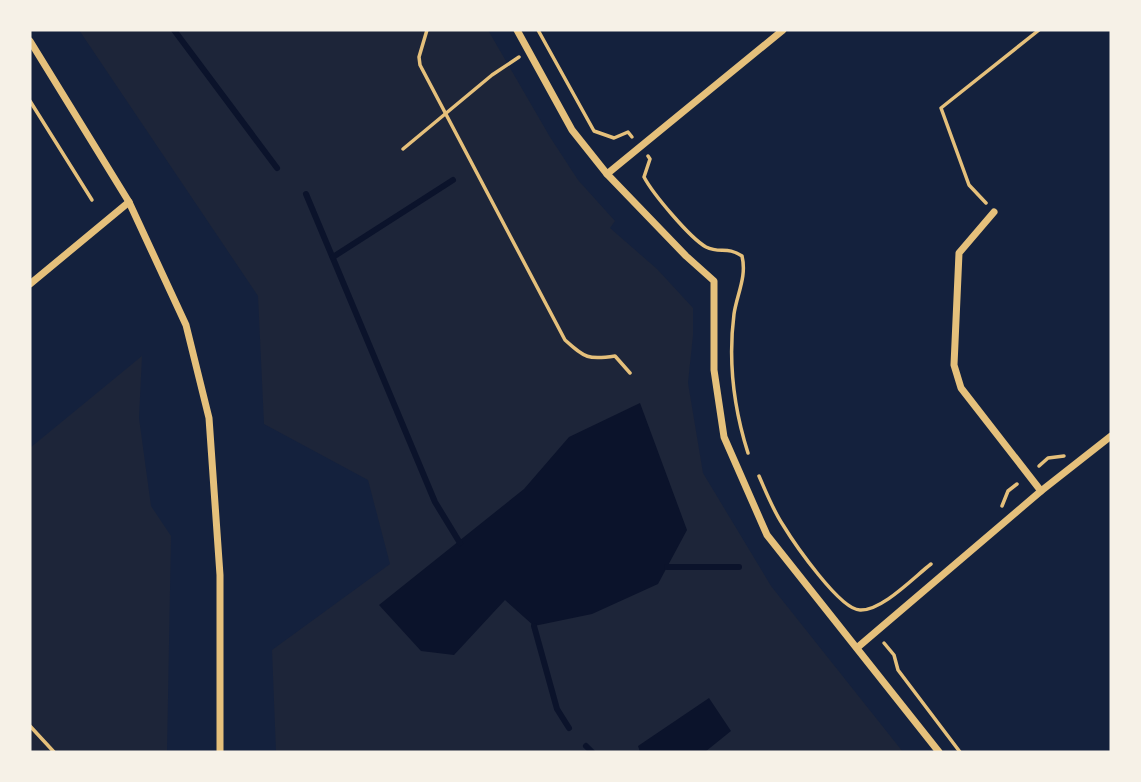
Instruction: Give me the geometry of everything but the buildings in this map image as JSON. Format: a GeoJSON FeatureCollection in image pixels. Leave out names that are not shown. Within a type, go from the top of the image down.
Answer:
{"type":"FeatureCollection","features":[{"type":"Feature","properties":{"kind":"street"},"geometry":{"type":"LineString","coordinates":[[517,30],[572,130],[607,174],[686,256],[714,281],[713,370],[724,437],[766,535],[939,752]]}},
{"type":"Feature","properties":{"kind":"street"},"geometry":{"type":"LineString","coordinates":[[607,174],[783,30]]}},
{"type":"Feature","properties":{"kind":"street"},"geometry":{"type":"LineString","coordinates":[[30,41],[129,201],[186,325],[209,418],[220,575],[220,752]]}},
{"type":"Feature","properties":{"kind":"street"},"geometry":{"type":"LineString","coordinates":[[30,284],[129,201]]}},
{"type":"Feature","properties":{"kind":"street"},"geometry":{"type":"LineString","coordinates":[[994,212],[959,253],[954,365],[961,388],[1041,491]]}},
{"type":"Feature","properties":{"kind":"street"},"geometry":{"type":"LineString","coordinates":[[858,648],[1041,491],[1111,436]]}},
{"type":"Feature","properties":{"kind":"path"},"geometry":{"type":"LineString","coordinates":[[427,30],[419,57],[420,65],[565,340],[583,357],[600,359],[615,356],[630,373]]}},
{"type":"Feature","properties":{"kind":"path"},"geometry":{"type":"LineString","coordinates":[[538,30],[594,131],[614,138],[628,132],[650,159],[644,177],[652,192],[702,245],[715,251],[732,250],[742,256],[745,269],[734,315],[732,375],[740,428],[750,460]]}},
{"type":"Feature","properties":{"kind":"path"},"geometry":{"type":"LineString","coordinates":[[994,212],[968,184],[941,108],[1039,30]]}},
{"type":"Feature","properties":{"kind":"path"},"geometry":{"type":"LineString","coordinates":[[403,149],[492,75],[543,39]]}},
{"type":"Feature","properties":{"kind":"path"},"geometry":{"type":"LineString","coordinates":[[30,101],[92,200]]}},
{"type":"Feature","properties":{"kind":"path"},"geometry":{"type":"LineString","coordinates":[[1001,507],[1008,491],[1048,458],[1064,456],[1073,448]]}},
{"type":"Feature","properties":{"kind":"path"},"geometry":{"type":"LineString","coordinates":[[756,470],[782,524],[842,603],[858,611],[873,608],[887,600],[939,558]]}},
{"type":"Feature","properties":{"kind":"path"},"geometry":{"type":"LineString","coordinates":[[876,632],[894,654],[898,670],[960,752]]}},
{"type":"Feature","properties":{"kind":"path"},"geometry":{"type":"LineString","coordinates":[[30,726],[54,752]]}},
{"type":"Feature","properties":{"kind":"shaded area"},"geometry":{"type":"Polygon","coordinates":[[[79,30],[488,30],[578,180],[615,221],[610,228],[657,269],[693,308],[688,383],[703,473],[771,586],[903,752],[276,752],[272,650],[390,564],[368,480],[264,424],[258,296],[79,30]]]}},
{"type":"Feature","properties":{"kind":"shaded area"},"geometry":{"type":"Polygon","coordinates":[[[142,356],[139,418],[151,506],[171,536],[167,752],[30,752],[30,448],[142,356]]]}},
{"type":"Feature","properties":{"kind":"shaded area"},"geometry":{"type":"Polygon","coordinates":[[[640,403],[687,530],[658,584],[592,614],[534,626],[505,600],[454,655],[421,651],[379,605],[524,489],[569,437],[640,403]]]}},
{"type":"Feature","properties":{"kind":"shaded area"},"geometry":{"type":"Polygon","coordinates":[[[709,698],[731,731],[705,752],[640,752],[638,746],[709,698]]]}},
{"type":"Feature","properties":{"kind":"waterway"},"geometry":{"type":"LineString","coordinates":[[174,30],[277,168]]}},
{"type":"Feature","properties":{"kind":"waterway"},"geometry":{"type":"LineString","coordinates":[[333,257],[453,180]]}},
{"type":"Feature","properties":{"kind":"waterway"},"geometry":{"type":"LineString","coordinates":[[306,194],[435,502],[460,543]]}},
{"type":"Feature","properties":{"kind":"waterway"},"geometry":{"type":"LineString","coordinates":[[667,567],[739,567]]}},
{"type":"Feature","properties":{"kind":"waterway"},"geometry":{"type":"LineString","coordinates":[[534,626],[557,709],[569,728]]}},
{"type":"Feature","properties":{"kind":"waterway"},"geometry":{"type":"LineString","coordinates":[[586,746],[592,752]]}}]}
